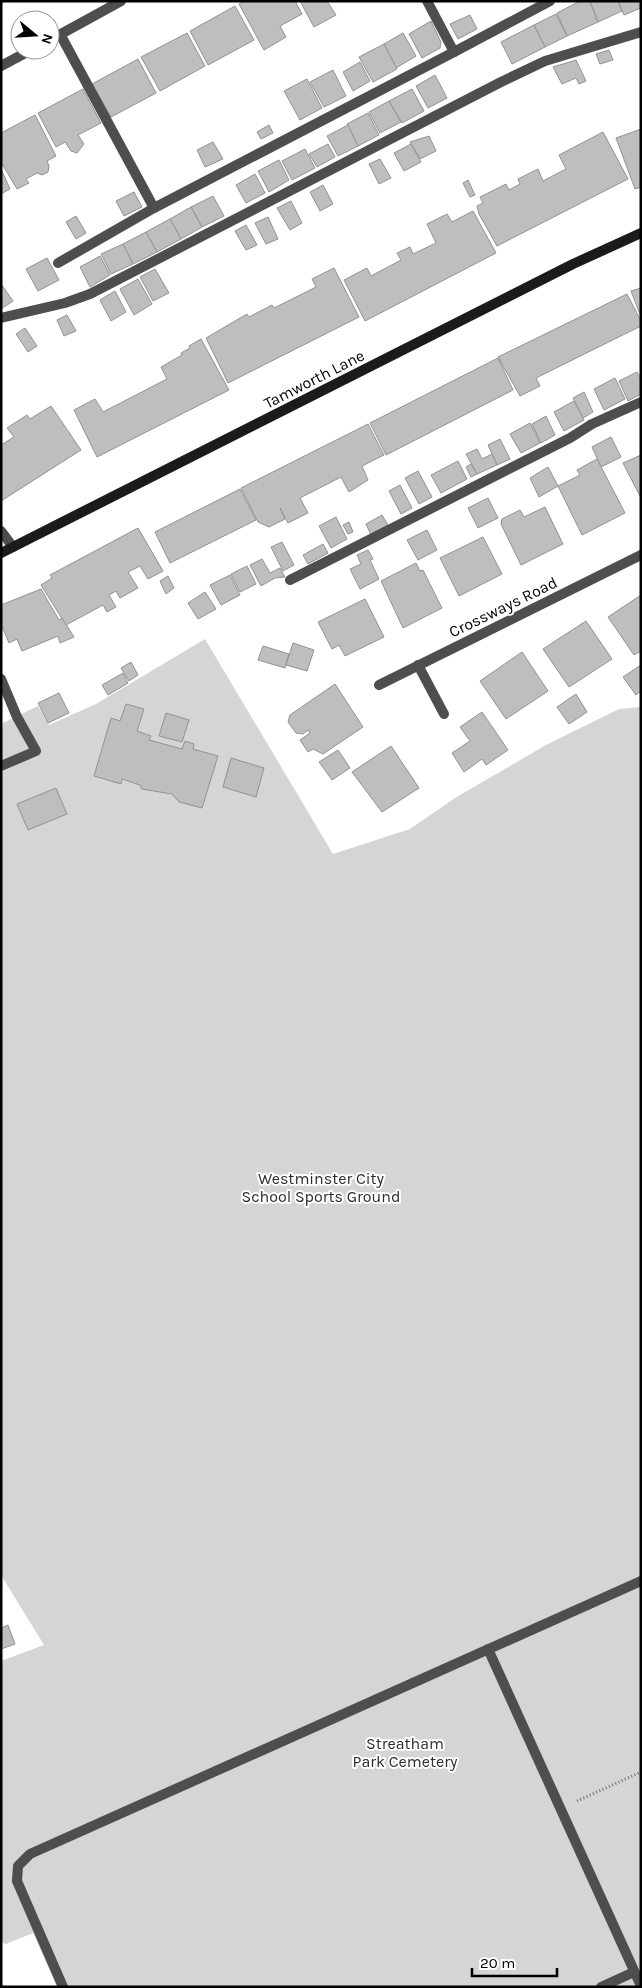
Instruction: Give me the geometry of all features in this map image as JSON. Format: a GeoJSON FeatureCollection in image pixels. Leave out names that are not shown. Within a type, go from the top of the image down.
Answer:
{"type":"FeatureCollection","features":[{"type":"Feature","properties":{"kind":"street"},"geometry":{"type":"LineString","coordinates":[[121,1],[60,34],[154,208]]}},
{"type":"Feature","properties":{"kind":"street"},"geometry":{"type":"LineString","coordinates":[[427,1],[454,52]]}},
{"type":"Feature","properties":{"kind":"street"},"geometry":{"type":"LineString","coordinates":[[58,263],[154,208],[550,1]]}},
{"type":"Feature","properties":{"kind":"street"},"geometry":{"type":"LineString","coordinates":[[1,318],[65,303],[90,294],[545,61],[641,32]]}},
{"type":"Feature","properties":{"kind":"street"},"geometry":{"type":"LineString","coordinates":[[1,66],[12,60]]}},
{"type":"Feature","properties":{"kind":"street","name":"Tamworth Lane"},"geometry":{"type":"LineString","coordinates":[[1,553],[572,264],[641,233]]}},
{"type":"Feature","properties":{"kind":"street"},"geometry":{"type":"LineString","coordinates":[[290,580],[570,438],[592,424],[641,402]]}},
{"type":"Feature","properties":{"kind":"street"},"geometry":{"type":"LineString","coordinates":[[1,530],[13,547]]}},
{"type":"Feature","properties":{"kind":"street","name":"Crossways Road"},"geometry":{"type":"LineString","coordinates":[[378,684],[641,556]]}},
{"type":"Feature","properties":{"kind":"street"},"geometry":{"type":"LineString","coordinates":[[418,665],[444,714]]}},
{"type":"Feature","properties":{"kind":"street"},"geometry":{"type":"LineString","coordinates":[[1,679],[17,717],[36,751],[1,766]]}},
{"type":"Feature","properties":{"kind":"street"},"geometry":{"type":"LineString","coordinates":[[63,1987],[17,1881],[16,1872],[22,1860],[30,1854],[641,1581]]}},
{"type":"Feature","properties":{"kind":"street"},"geometry":{"type":"LineString","coordinates":[[488,1649],[641,1986]]}},
{"type":"Feature","properties":{"kind":"street"},"geometry":{"type":"LineString","coordinates":[[601,1987],[634,1972]]}},
{"type":"Feature","properties":{"kind":"path"},"geometry":{"type":"LineString","coordinates":[[560,1809],[641,1772]]}},
{"type":"Feature","properties":{"kind":"green space","name":"Westminster City School Sports Ground"},"geometry":{"type":"Polygon","coordinates":[[[205,639],[333,854],[410,829],[455,798],[546,745],[619,709],[641,707],[641,1987],[57,1987],[33,1933],[6,1944],[1,1942],[1,1661],[44,1645],[1,1575],[1,724],[38,706],[49,725],[96,704],[205,639]]]}},
{"type":"Feature","properties":{"kind":"building"},"geometry":{"type":"Polygon","coordinates":[[[244,1],[295,1],[302,14],[280,26],[286,37],[264,50],[239,4],[244,1]]]}},
{"type":"Feature","properties":{"kind":"building"},"geometry":{"type":"Polygon","coordinates":[[[300,1],[327,1],[336,15],[314,27],[300,1]]]}},
{"type":"Feature","properties":{"kind":"building"},"geometry":{"type":"Polygon","coordinates":[[[580,1],[590,1],[598,22],[567,36],[557,13],[580,1]]]}},
{"type":"Feature","properties":{"kind":"building"},"geometry":{"type":"Polygon","coordinates":[[[590,1],[618,1],[622,11],[598,22],[590,1]]]}},
{"type":"Feature","properties":{"kind":"building"},"geometry":{"type":"Polygon","coordinates":[[[618,1],[641,1],[641,8],[624,15],[618,1]]]}},
{"type":"Feature","properties":{"kind":"building"},"geometry":{"type":"Polygon","coordinates":[[[235,6],[254,40],[208,65],[190,31],[235,6]]]}},
{"type":"Feature","properties":{"kind":"building"},"geometry":{"type":"Polygon","coordinates":[[[556,14],[567,36],[545,47],[534,25],[556,14]]]}},
{"type":"Feature","properties":{"kind":"building"},"geometry":{"type":"Polygon","coordinates":[[[470,15],[477,29],[458,39],[450,24],[470,15]]]}},
{"type":"Feature","properties":{"kind":"building"},"geometry":{"type":"Polygon","coordinates":[[[431,21],[441,42],[440,48],[422,58],[409,34],[431,21]]]}},
{"type":"Feature","properties":{"kind":"building"},"geometry":{"type":"Polygon","coordinates":[[[534,25],[545,47],[512,64],[501,42],[534,25]]]}},
{"type":"Feature","properties":{"kind":"building"},"geometry":{"type":"Polygon","coordinates":[[[187,33],[205,66],[160,91],[141,57],[187,33]]]}},
{"type":"Feature","properties":{"kind":"building"},"geometry":{"type":"Polygon","coordinates":[[[403,33],[416,56],[396,68],[384,44],[403,33]]]}},
{"type":"Feature","properties":{"kind":"building"},"geometry":{"type":"Polygon","coordinates":[[[384,44],[397,69],[373,82],[359,57],[384,44]]]}},
{"type":"Feature","properties":{"kind":"building"},"geometry":{"type":"Polygon","coordinates":[[[609,50],[613,60],[600,64],[596,54],[609,50]]]}},
{"type":"Feature","properties":{"kind":"building"},"geometry":{"type":"Polygon","coordinates":[[[138,59],[156,93],[111,117],[92,84],[138,59]]]}},
{"type":"Feature","properties":{"kind":"building"},"geometry":{"type":"Polygon","coordinates":[[[576,60],[586,81],[579,84],[576,78],[562,84],[553,67],[576,60]]]}},
{"type":"Feature","properties":{"kind":"building"},"geometry":{"type":"Polygon","coordinates":[[[360,62],[370,81],[353,91],[343,72],[360,62]]]}},
{"type":"Feature","properties":{"kind":"building"},"geometry":{"type":"Polygon","coordinates":[[[333,70],[346,96],[324,107],[310,82],[333,70]]]}},
{"type":"Feature","properties":{"kind":"building"},"geometry":{"type":"Polygon","coordinates":[[[435,75],[447,98],[428,108],[416,86],[435,75]]]}},
{"type":"Feature","properties":{"kind":"building"},"geometry":{"type":"Polygon","coordinates":[[[307,79],[322,108],[300,120],[284,91],[307,79]]]}},
{"type":"Feature","properties":{"kind":"building"},"geometry":{"type":"Polygon","coordinates":[[[83,89],[101,123],[78,135],[84,144],[77,153],[71,151],[65,142],[56,147],[38,113],[83,89]]]}},
{"type":"Feature","properties":{"kind":"building"},"geometry":{"type":"Polygon","coordinates":[[[412,89],[424,111],[402,123],[389,101],[412,89]]]}},
{"type":"Feature","properties":{"kind":"building"},"geometry":{"type":"Polygon","coordinates":[[[389,101],[401,122],[380,133],[369,112],[389,101]]]}},
{"type":"Feature","properties":{"kind":"building"},"geometry":{"type":"Polygon","coordinates":[[[368,113],[379,135],[358,146],[347,124],[368,113]]]}},
{"type":"Feature","properties":{"kind":"building"},"geometry":{"type":"Polygon","coordinates":[[[35,115],[56,156],[47,161],[49,166],[48,172],[42,175],[37,173],[26,179],[29,183],[17,189],[1,162],[1,133],[35,115]]]}},
{"type":"Feature","properties":{"kind":"building"},"geometry":{"type":"Polygon","coordinates":[[[269,125],[273,133],[261,139],[257,132],[269,125]]]}},
{"type":"Feature","properties":{"kind":"building"},"geometry":{"type":"Polygon","coordinates":[[[348,125],[358,146],[338,156],[327,136],[348,125]]]}},
{"type":"Feature","properties":{"kind":"building"},"geometry":{"type":"Polygon","coordinates":[[[641,129],[641,187],[635,189],[616,138],[641,129]]]}},
{"type":"Feature","properties":{"kind":"building"},"geometry":{"type":"Polygon","coordinates":[[[603,132],[628,179],[497,246],[479,214],[477,206],[483,203],[480,197],[506,184],[509,190],[520,184],[518,179],[538,169],[543,181],[566,169],[559,155],[603,132]]]}},
{"type":"Feature","properties":{"kind":"building"},"geometry":{"type":"Polygon","coordinates":[[[429,136],[436,151],[420,159],[410,142],[429,136]]]}},
{"type":"Feature","properties":{"kind":"building"},"geometry":{"type":"Polygon","coordinates":[[[213,142],[223,159],[205,167],[197,150],[213,142]]]}},
{"type":"Feature","properties":{"kind":"building"},"geometry":{"type":"Polygon","coordinates":[[[328,144],[335,157],[317,167],[309,154],[328,144]]]}},
{"type":"Feature","properties":{"kind":"building"},"geometry":{"type":"Polygon","coordinates":[[[411,144],[421,162],[404,171],[394,153],[411,144]]]}},
{"type":"Feature","properties":{"kind":"building"},"geometry":{"type":"Polygon","coordinates":[[[305,149],[315,168],[292,180],[282,161],[305,149]]]}},
{"type":"Feature","properties":{"kind":"building"},"geometry":{"type":"Polygon","coordinates":[[[380,159],[391,178],[379,184],[369,164],[380,159]]]}},
{"type":"Feature","properties":{"kind":"building"},"geometry":{"type":"Polygon","coordinates":[[[279,160],[289,180],[269,192],[258,171],[279,160]]]}},
{"type":"Feature","properties":{"kind":"building"},"geometry":{"type":"Polygon","coordinates":[[[1,169],[10,189],[1,194],[1,169]]]}},
{"type":"Feature","properties":{"kind":"building"},"geometry":{"type":"Polygon","coordinates":[[[255,174],[265,193],[246,203],[236,185],[255,174]]]}},
{"type":"Feature","properties":{"kind":"building"},"geometry":{"type":"Polygon","coordinates":[[[468,180],[475,195],[470,197],[463,183],[468,180]]]}},
{"type":"Feature","properties":{"kind":"building"},"geometry":{"type":"Polygon","coordinates":[[[323,185],[333,204],[320,211],[310,192],[323,185]]]}},
{"type":"Feature","properties":{"kind":"building"},"geometry":{"type":"Polygon","coordinates":[[[134,192],[142,207],[124,216],[116,201],[134,192]]]}},
{"type":"Feature","properties":{"kind":"building"},"geometry":{"type":"Polygon","coordinates":[[[213,196],[224,216],[202,227],[191,207],[213,196]]]}},
{"type":"Feature","properties":{"kind":"building"},"geometry":{"type":"Polygon","coordinates":[[[291,201],[302,223],[290,230],[277,208],[291,201]]]}},
{"type":"Feature","properties":{"kind":"building"},"geometry":{"type":"Polygon","coordinates":[[[191,207],[202,227],[181,239],[170,219],[191,207]]]}},
{"type":"Feature","properties":{"kind":"building"},"geometry":{"type":"Polygon","coordinates":[[[473,211],[496,253],[365,321],[344,280],[367,268],[371,276],[401,260],[397,253],[410,247],[413,254],[436,243],[427,224],[447,214],[452,222],[473,211]]]}},
{"type":"Feature","properties":{"kind":"building"},"geometry":{"type":"Polygon","coordinates":[[[76,216],[86,233],[76,239],[66,222],[76,216]]]}},
{"type":"Feature","properties":{"kind":"building"},"geometry":{"type":"Polygon","coordinates":[[[268,217],[278,239],[266,244],[255,223],[268,217]]]}},
{"type":"Feature","properties":{"kind":"building"},"geometry":{"type":"Polygon","coordinates":[[[170,219],[181,239],[157,252],[146,232],[170,219]]]}},
{"type":"Feature","properties":{"kind":"building"},"geometry":{"type":"Polygon","coordinates":[[[246,225],[257,245],[246,250],[235,231],[246,225]]]}},
{"type":"Feature","properties":{"kind":"building"},"geometry":{"type":"Polygon","coordinates":[[[146,232],[157,252],[133,264],[123,244],[146,232]]]}},
{"type":"Feature","properties":{"kind":"building"},"geometry":{"type":"Polygon","coordinates":[[[123,244],[133,264],[111,274],[101,254],[123,244]]]}},
{"type":"Feature","properties":{"kind":"building"},"geometry":{"type":"Polygon","coordinates":[[[100,256],[110,275],[90,287],[80,267],[100,256]]]}},
{"type":"Feature","properties":{"kind":"building"},"geometry":{"type":"Polygon","coordinates":[[[47,258],[59,280],[38,291],[26,269],[47,258]]]}},
{"type":"Feature","properties":{"kind":"building"},"geometry":{"type":"Polygon","coordinates":[[[334,268],[359,317],[228,383],[206,338],[247,314],[249,317],[272,305],[274,308],[316,287],[312,279],[334,268]]]}},
{"type":"Feature","properties":{"kind":"building"},"geometry":{"type":"Polygon","coordinates":[[[155,269],[169,293],[153,301],[140,277],[155,269]]]}},
{"type":"Feature","properties":{"kind":"building"},"geometry":{"type":"Polygon","coordinates":[[[138,279],[152,304],[134,315],[120,289],[138,279]]]}},
{"type":"Feature","properties":{"kind":"building"},"geometry":{"type":"Polygon","coordinates":[[[1,284],[13,301],[1,309],[1,284]]]}},
{"type":"Feature","properties":{"kind":"building"},"geometry":{"type":"Polygon","coordinates":[[[641,288],[641,317],[631,291],[641,288]]]}},
{"type":"Feature","properties":{"kind":"building"},"geometry":{"type":"Polygon","coordinates":[[[115,291],[126,312],[111,321],[100,300],[115,291]]]}},
{"type":"Feature","properties":{"kind":"building"},"geometry":{"type":"Polygon","coordinates":[[[627,294],[641,321],[641,326],[536,378],[540,386],[520,396],[498,357],[627,294]]]}},
{"type":"Feature","properties":{"kind":"building"},"geometry":{"type":"Polygon","coordinates":[[[67,315],[76,331],[64,336],[57,320],[67,315]]]}},
{"type":"Feature","properties":{"kind":"building"},"geometry":{"type":"Polygon","coordinates":[[[25,328],[37,346],[28,352],[16,334],[25,328]]]}},
{"type":"Feature","properties":{"kind":"building"},"geometry":{"type":"Polygon","coordinates":[[[201,339],[229,390],[97,457],[74,410],[95,399],[103,412],[167,379],[161,367],[182,355],[181,353],[190,348],[189,346],[201,339]]]}},
{"type":"Feature","properties":{"kind":"building"},"geometry":{"type":"Polygon","coordinates":[[[498,358],[513,390],[386,455],[370,423],[498,358]]]}},
{"type":"Feature","properties":{"kind":"building"},"geometry":{"type":"Polygon","coordinates":[[[637,372],[641,379],[641,394],[628,401],[619,381],[637,372]]]}},
{"type":"Feature","properties":{"kind":"building"},"geometry":{"type":"Polygon","coordinates":[[[615,378],[625,399],[604,410],[594,389],[615,378]]]}},
{"type":"Feature","properties":{"kind":"building"},"geometry":{"type":"Polygon","coordinates":[[[584,392],[593,412],[583,418],[573,398],[584,392]]]}},
{"type":"Feature","properties":{"kind":"building"},"geometry":{"type":"Polygon","coordinates":[[[574,401],[584,420],[564,431],[554,412],[574,401]]]}},
{"type":"Feature","properties":{"kind":"building"},"geometry":{"type":"Polygon","coordinates":[[[51,406],[81,450],[1,501],[1,445],[14,437],[7,428],[27,415],[30,419],[51,406]]]}},
{"type":"Feature","properties":{"kind":"building"},"geometry":{"type":"Polygon","coordinates":[[[546,416],[555,435],[541,443],[532,424],[546,416]]]}},
{"type":"Feature","properties":{"kind":"building"},"geometry":{"type":"Polygon","coordinates":[[[530,423],[540,443],[521,453],[510,434],[530,423]]]}},
{"type":"Feature","properties":{"kind":"building"},"geometry":{"type":"Polygon","coordinates":[[[368,424],[384,455],[362,466],[368,480],[349,492],[341,477],[300,498],[308,513],[288,523],[280,508],[285,519],[269,527],[258,522],[241,488],[368,424]]]}},
{"type":"Feature","properties":{"kind":"building"},"geometry":{"type":"Polygon","coordinates":[[[611,437],[621,457],[601,467],[592,447],[611,437]]]}},
{"type":"Feature","properties":{"kind":"building"},"geometry":{"type":"Polygon","coordinates":[[[500,439],[510,459],[497,465],[488,445],[500,439]]]}},
{"type":"Feature","properties":{"kind":"building"},"geometry":{"type":"Polygon","coordinates":[[[477,449],[482,459],[492,454],[497,465],[477,474],[466,454],[477,449]]]}},
{"type":"Feature","properties":{"kind":"building"},"geometry":{"type":"Polygon","coordinates":[[[641,455],[641,498],[623,463],[641,455]]]}},
{"type":"Feature","properties":{"kind":"building"},"geometry":{"type":"Polygon","coordinates":[[[597,459],[625,513],[582,535],[558,486],[580,475],[577,470],[597,459]]]}},
{"type":"Feature","properties":{"kind":"building"},"geometry":{"type":"Polygon","coordinates":[[[458,461],[467,479],[441,493],[431,475],[458,461]]]}},
{"type":"Feature","properties":{"kind":"building"},"geometry":{"type":"Polygon","coordinates":[[[471,464],[477,474],[471,477],[466,467],[471,464]]]}},
{"type":"Feature","properties":{"kind":"building"},"geometry":{"type":"Polygon","coordinates":[[[548,467],[558,486],[539,497],[530,478],[548,467]]]}},
{"type":"Feature","properties":{"kind":"building"},"geometry":{"type":"Polygon","coordinates":[[[418,471],[432,497],[419,504],[405,478],[418,471]]]}},
{"type":"Feature","properties":{"kind":"building"},"geometry":{"type":"Polygon","coordinates":[[[400,485],[412,508],[401,514],[389,491],[400,485]]]}},
{"type":"Feature","properties":{"kind":"building"},"geometry":{"type":"Polygon","coordinates":[[[240,489],[256,520],[170,563],[155,532],[240,489]]]}},
{"type":"Feature","properties":{"kind":"building"},"geometry":{"type":"Polygon","coordinates":[[[488,498],[498,518],[478,528],[468,508],[488,498]]]}},
{"type":"Feature","properties":{"kind":"building"},"geometry":{"type":"Polygon","coordinates":[[[545,507],[563,544],[521,565],[501,524],[502,519],[520,510],[524,517],[545,507]]]}},
{"type":"Feature","properties":{"kind":"building"},"geometry":{"type":"Polygon","coordinates":[[[382,515],[388,525],[371,535],[366,524],[382,515]]]}},
{"type":"Feature","properties":{"kind":"building"},"geometry":{"type":"Polygon","coordinates":[[[336,517],[347,539],[331,548],[319,526],[336,517]]]}},
{"type":"Feature","properties":{"kind":"building"},"geometry":{"type":"Polygon","coordinates":[[[349,522],[353,532],[348,534],[343,525],[349,522]]]}},
{"type":"Feature","properties":{"kind":"building"},"geometry":{"type":"Polygon","coordinates":[[[138,528],[163,571],[148,579],[140,566],[128,572],[138,588],[120,598],[116,591],[109,595],[116,607],[107,612],[103,605],[66,625],[41,585],[52,578],[50,575],[138,528]]]}},
{"type":"Feature","properties":{"kind":"building"},"geometry":{"type":"Polygon","coordinates":[[[427,530],[437,550],[418,560],[407,540],[427,530]]]}},
{"type":"Feature","properties":{"kind":"building"},"geometry":{"type":"Polygon","coordinates":[[[483,537],[502,574],[459,596],[440,558],[483,537]]]}},
{"type":"Feature","properties":{"kind":"building"},"geometry":{"type":"Polygon","coordinates":[[[282,542],[294,565],[283,571],[271,547],[282,542]]]}},
{"type":"Feature","properties":{"kind":"building"},"geometry":{"type":"Polygon","coordinates":[[[323,544],[328,553],[308,564],[303,555],[323,544]]]}},
{"type":"Feature","properties":{"kind":"building"},"geometry":{"type":"Polygon","coordinates":[[[368,550],[373,559],[370,560],[379,579],[360,589],[350,569],[361,564],[357,555],[368,550]]]}},
{"type":"Feature","properties":{"kind":"building"},"geometry":{"type":"Polygon","coordinates":[[[262,559],[270,573],[280,568],[285,577],[275,578],[261,586],[250,565],[262,559]]]}},
{"type":"Feature","properties":{"kind":"building"},"geometry":{"type":"Polygon","coordinates":[[[416,563],[420,571],[423,570],[442,608],[403,628],[381,581],[416,563]]]}},
{"type":"Feature","properties":{"kind":"building"},"geometry":{"type":"Polygon","coordinates":[[[247,566],[256,584],[240,592],[231,574],[247,566]]]}},
{"type":"Feature","properties":{"kind":"building"},"geometry":{"type":"Polygon","coordinates":[[[230,575],[240,595],[221,605],[210,585],[230,575]]]}},
{"type":"Feature","properties":{"kind":"building"},"geometry":{"type":"Polygon","coordinates":[[[168,576],[174,588],[166,594],[160,581],[168,576]]]}},
{"type":"Feature","properties":{"kind":"building"},"geometry":{"type":"Polygon","coordinates":[[[41,589],[59,620],[62,618],[74,637],[60,643],[58,636],[22,651],[17,639],[9,643],[1,624],[1,605],[41,589]]]}},
{"type":"Feature","properties":{"kind":"building"},"geometry":{"type":"Polygon","coordinates":[[[205,592],[216,609],[198,619],[188,603],[205,592]]]}},
{"type":"Feature","properties":{"kind":"building"},"geometry":{"type":"Polygon","coordinates":[[[641,595],[641,651],[634,655],[608,617],[641,595]]]}},
{"type":"Feature","properties":{"kind":"building"},"geometry":{"type":"Polygon","coordinates":[[[365,599],[384,637],[345,656],[339,645],[332,649],[318,622],[365,599]]]}},
{"type":"Feature","properties":{"kind":"building"},"geometry":{"type":"Polygon","coordinates":[[[586,621],[612,659],[569,687],[543,649],[586,621]]]}},
{"type":"Feature","properties":{"kind":"building"},"geometry":{"type":"Polygon","coordinates":[[[293,643],[314,650],[307,671],[286,665],[293,643]]]}},
{"type":"Feature","properties":{"kind":"building"},"geometry":{"type":"Polygon","coordinates":[[[263,646],[289,654],[285,668],[258,660],[263,646]]]}},
{"type":"Feature","properties":{"kind":"building"},"geometry":{"type":"Polygon","coordinates":[[[522,652],[548,691],[506,719],[480,681],[522,652]]]}},
{"type":"Feature","properties":{"kind":"building"},"geometry":{"type":"Polygon","coordinates":[[[131,662],[138,675],[129,681],[121,668],[131,662]]]}},
{"type":"Feature","properties":{"kind":"building"},"geometry":{"type":"Polygon","coordinates":[[[641,665],[641,691],[636,695],[623,677],[641,665]]]}},
{"type":"Feature","properties":{"kind":"building"},"geometry":{"type":"Polygon","coordinates":[[[123,673],[128,683],[108,695],[102,685],[123,673]]]}},
{"type":"Feature","properties":{"kind":"building"},"geometry":{"type":"Polygon","coordinates":[[[335,684],[363,727],[323,754],[313,749],[308,752],[300,740],[310,733],[308,730],[303,734],[296,733],[288,722],[290,715],[335,684]]]}},
{"type":"Feature","properties":{"kind":"building"},"geometry":{"type":"Polygon","coordinates":[[[59,693],[69,713],[48,723],[38,703],[59,693]]]}},
{"type":"Feature","properties":{"kind":"building"},"geometry":{"type":"Polygon","coordinates":[[[576,694],[587,712],[569,724],[557,707],[576,694]]]}},
{"type":"Feature","properties":{"kind":"building"},"geometry":{"type":"Polygon","coordinates":[[[126,704],[144,709],[137,731],[151,736],[149,740],[182,749],[185,741],[194,744],[193,749],[218,756],[202,808],[179,802],[172,794],[142,789],[140,785],[122,779],[121,784],[94,776],[111,718],[120,721],[126,704]]]}},
{"type":"Feature","properties":{"kind":"building"},"geometry":{"type":"Polygon","coordinates":[[[482,712],[508,750],[486,765],[482,759],[464,772],[452,753],[470,741],[460,727],[482,712]]]}},
{"type":"Feature","properties":{"kind":"building"},"geometry":{"type":"Polygon","coordinates":[[[166,713],[189,720],[182,742],[159,736],[166,713]]]}},
{"type":"Feature","properties":{"kind":"building"},"geometry":{"type":"Polygon","coordinates":[[[391,746],[419,788],[382,812],[352,772],[391,746]]]}},
{"type":"Feature","properties":{"kind":"building"},"geometry":{"type":"Polygon","coordinates":[[[338,750],[350,768],[332,780],[319,762],[338,750]]]}},
{"type":"Feature","properties":{"kind":"building"},"geometry":{"type":"Polygon","coordinates":[[[231,758],[264,768],[256,797],[223,787],[231,758]]]}},
{"type":"Feature","properties":{"kind":"building"},"geometry":{"type":"Polygon","coordinates":[[[56,788],[67,814],[28,830],[17,804],[56,788]]]}},
{"type":"Feature","properties":{"kind":"building"},"geometry":{"type":"Polygon","coordinates":[[[8,1625],[15,1644],[1,1649],[1,1628],[8,1625]]]}},
{"type":"Feature","properties":{"kind":"park label","name":"Streatham Park Cemetery"},"geometry":{"type":"Point","coordinates":[405,1752]}}]}
